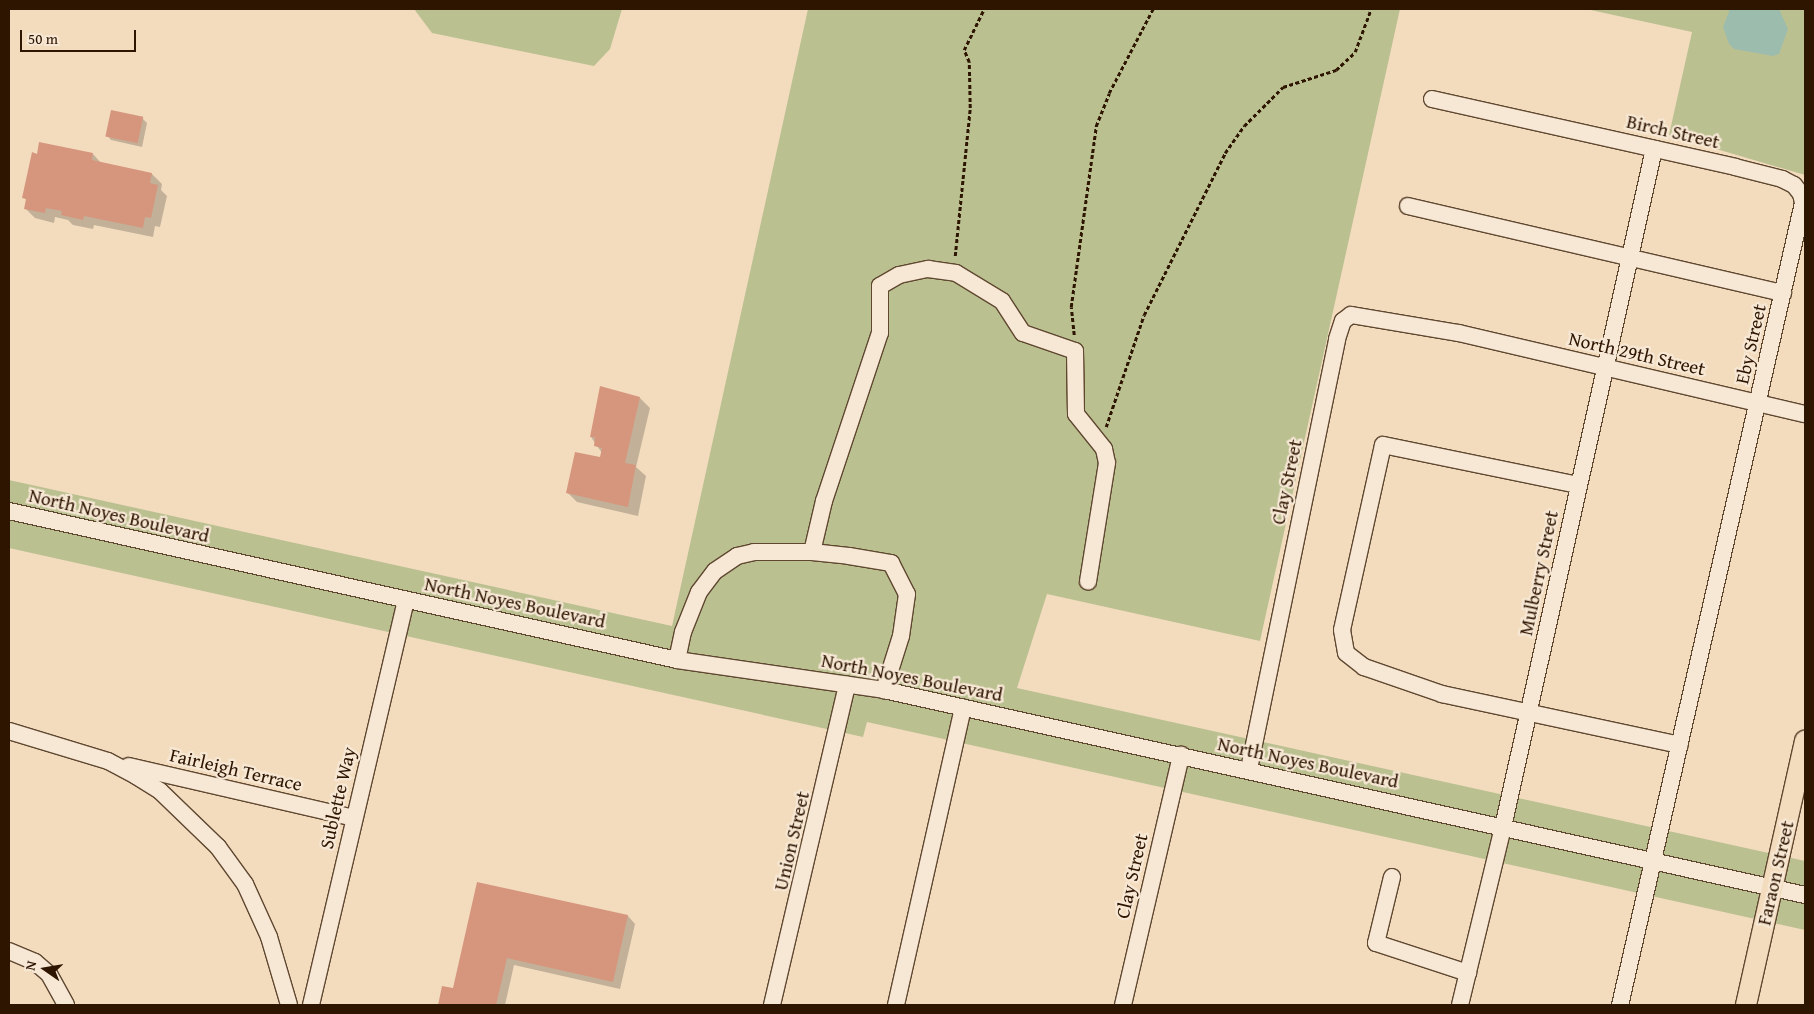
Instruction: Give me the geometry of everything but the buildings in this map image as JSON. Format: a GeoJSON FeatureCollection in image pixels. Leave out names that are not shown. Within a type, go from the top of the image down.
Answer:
{"type":"FeatureCollection","features":[{"type":"Feature","properties":{"kind":"main road","name":"Faraon Street"},"geometry":{"type":"LineString","coordinates":[[1746,1005],[1805,741]]}},
{"type":"Feature","properties":{"kind":"street","name":"Birch Street"},"geometry":{"type":"LineString","coordinates":[[1432,99],[1735,166],[1794,185],[1801,194],[1803,204],[1783,293]]}},
{"type":"Feature","properties":{"kind":"street","name":"Mulberry Street"},"geometry":{"type":"LineString","coordinates":[[1460,1005],[1503,827],[1654,148]]}},
{"type":"Feature","properties":{"kind":"street"},"geometry":{"type":"LineString","coordinates":[[1408,206],[1783,293]]}},
{"type":"Feature","properties":{"kind":"street"},"geometry":{"type":"LineString","coordinates":[[812,552],[824,501],[880,333],[880,286],[900,275],[928,269],[956,273],[1002,301],[1023,333],[1076,352],[1076,414],[1099,444],[1107,463],[1088,581]]}},
{"type":"Feature","properties":{"kind":"street","name":"Eby Street"},"geometry":{"type":"LineString","coordinates":[[1620,1005],[1783,293]]}},
{"type":"Feature","properties":{"kind":"street","name":"Clay Street"},"geometry":{"type":"LineString","coordinates":[[1249,769],[1343,321],[1351,315],[1360,315],[1459,333]]}},
{"type":"Feature","properties":{"kind":"street","name":"North 29th Street"},"geometry":{"type":"LineString","coordinates":[[1459,333],[1805,414]]}},
{"type":"Feature","properties":{"kind":"street"},"geometry":{"type":"LineString","coordinates":[[1578,486],[1383,445],[1342,630],[1346,653],[1364,667],[1442,694],[1680,746]]}},
{"type":"Feature","properties":{"kind":"street","name":"North Noyes Boulevard"},"geometry":{"type":"LineString","coordinates":[[9,512],[677,660],[884,690],[964,707],[1249,769],[1805,895]]}},
{"type":"Feature","properties":{"kind":"street"},"geometry":{"type":"LineString","coordinates":[[677,660],[683,632],[699,592],[715,571],[737,556],[754,552],[812,552],[890,563],[907,594],[901,636],[884,690]]}},
{"type":"Feature","properties":{"kind":"street","name":"Sublette Way"},"geometry":{"type":"LineString","coordinates":[[311,1005],[406,600]]}},
{"type":"Feature","properties":{"kind":"street","name":"Union Street"},"geometry":{"type":"LineString","coordinates":[[772,1005],[847,685]]}},
{"type":"Feature","properties":{"kind":"street"},"geometry":{"type":"LineString","coordinates":[[896,1005],[964,707]]}},
{"type":"Feature","properties":{"kind":"street"},"geometry":{"type":"LineString","coordinates":[[9,731],[108,761],[160,790],[218,847],[245,884],[269,937],[289,1005]]}},
{"type":"Feature","properties":{"kind":"street","name":"Clay Street"},"geometry":{"type":"LineString","coordinates":[[1122,1005],[1181,755]]}},
{"type":"Feature","properties":{"kind":"street","name":"Fairleigh Terrace"},"geometry":{"type":"LineString","coordinates":[[108,761],[354,818]]}},
{"type":"Feature","properties":{"kind":"street"},"geometry":{"type":"LineString","coordinates":[[1392,877],[1376,943],[1468,973]]}},
{"type":"Feature","properties":{"kind":"street"},"geometry":{"type":"LineString","coordinates":[[9,951],[35,962],[49,974],[66,1005]]}},
{"type":"Feature","properties":{"kind":"path"},"geometry":{"type":"LineString","coordinates":[[956,273],[955,246],[970,108],[969,62],[964,50],[984,9]]}},
{"type":"Feature","properties":{"kind":"path"},"geometry":{"type":"LineString","coordinates":[[1076,352],[1071,307],[1096,126],[1109,93],[1152,9]]}},
{"type":"Feature","properties":{"kind":"path"},"geometry":{"type":"LineString","coordinates":[[1099,444],[1144,316],[1225,153],[1244,126],[1283,87],[1336,70],[1355,52],[1372,9]]}},
{"type":"Feature","properties":{"kind":"green space"},"geometry":{"type":"Polygon","coordinates":[[[414,9],[622,9],[610,49],[594,66],[432,33],[414,9]]]}},
{"type":"Feature","properties":{"kind":"green space"},"geometry":{"type":"Polygon","coordinates":[[[808,9],[1400,9],[1260,641],[1047,594],[1017,688],[1805,861],[1805,930],[867,722],[863,737],[9,548],[9,480],[672,626],[808,9]]]}},
{"type":"Feature","properties":{"kind":"green space"},"geometry":{"type":"Polygon","coordinates":[[[1586,9],[1805,9],[1805,175],[1669,135],[1692,32],[1586,9]]]}},
{"type":"Feature","properties":{"kind":"shaded area"},"geometry":{"type":"Polygon","coordinates":[[[1730,9],[1779,9],[1788,29],[1779,54],[1773,56],[1734,49],[1729,44],[1723,27],[1730,9]]]}}]}
